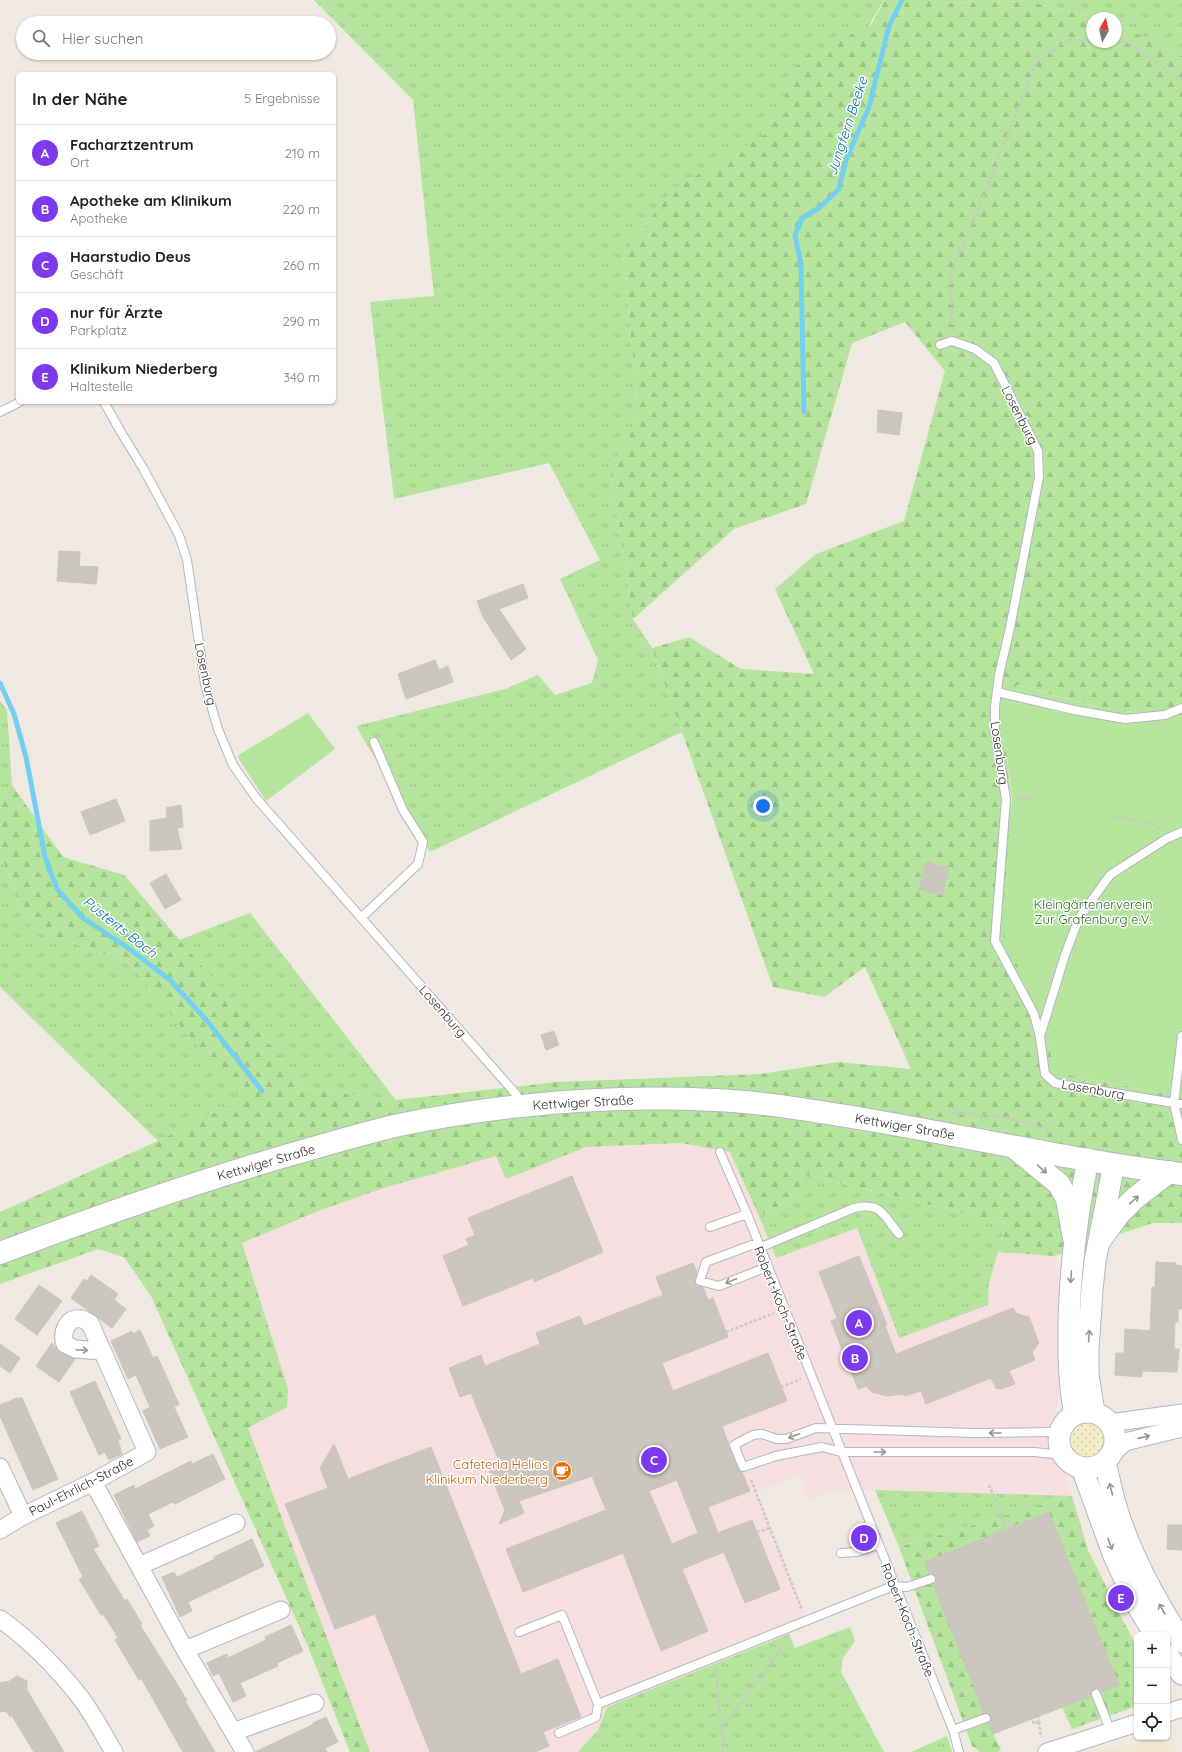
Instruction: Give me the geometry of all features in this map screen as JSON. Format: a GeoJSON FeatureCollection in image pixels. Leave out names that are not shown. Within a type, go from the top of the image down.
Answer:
{"type":"FeatureCollection","features":[{"type":"Feature","properties":{"kind":"main road","name":"Kettwiger Straße"},"geometry":{"type":"LineString","coordinates":[[0,1252],[198,1182],[334,1142],[409,1124],[478,1111],[585,1101],[645,1099],[714,1100],[792,1107],[1114,1164],[1176,1173]]}},
{"type":"Feature","properties":{"kind":"main road"},"geometry":{"type":"LineString","coordinates":[[1011,1145],[1039,1166],[1059,1184],[1067,1199],[1074,1238]]}},
{"type":"Feature","properties":{"kind":"main road"},"geometry":{"type":"LineString","coordinates":[[1100,1240],[1119,1214],[1135,1198],[1176,1173]]}},
{"type":"Feature","properties":{"kind":"street"},"geometry":{"type":"LineString","coordinates":[[1088,1159],[1074,1238],[1068,1311],[1071,1388],[1093,1416],[1115,1433],[1115,1444],[1108,1458],[1117,1511],[1130,1545],[1153,1592],[1182,1642]]}},
{"type":"Feature","properties":{"kind":"street"},"geometry":{"type":"LineString","coordinates":[[1093,1416],[1088,1375],[1088,1350],[1095,1261],[1114,1164]]}},
{"type":"Feature","properties":{"kind":"street","name":"Paul-Ehrlich-Straße"},"geometry":{"type":"LineString","coordinates":[[0,1530],[23,1516],[93,1482],[147,1452],[101,1351]]}},
{"type":"Feature","properties":{"kind":"street"},"geometry":{"type":"LineString","coordinates":[[1182,1413],[1068,1418],[1059,1432],[1058,1444],[1062,1455],[1071,1464],[1082,1468],[1094,1468],[1108,1458],[1125,1442],[1182,1428]]}},
{"type":"Feature","properties":{"kind":"street","name":"Paul-Ehrlich-Straße"},"geometry":{"type":"LineString","coordinates":[[0,1467],[23,1516]]}},
{"type":"Feature","properties":{"kind":"street"},"geometry":{"type":"LineString","coordinates":[[1082,1468],[1114,1556],[1137,1605],[1153,1632]]}},
{"type":"Feature","properties":{"kind":"street"},"geometry":{"type":"LineString","coordinates":[[93,1482],[185,1650],[245,1752]]}},
{"type":"Feature","properties":{"kind":"street"},"geometry":{"type":"LineString","coordinates":[[138,1566],[236,1523]]}},
{"type":"Feature","properties":{"kind":"street"},"geometry":{"type":"LineString","coordinates":[[185,1650],[281,1610]]}},
{"type":"Feature","properties":{"kind":"street"},"geometry":{"type":"LineString","coordinates":[[0,1619],[32,1645],[57,1670],[81,1698],[114,1752]]}},
{"type":"Feature","properties":{"kind":"street"},"geometry":{"type":"LineString","coordinates":[[1170,1658],[1182,1674]]}},
{"type":"Feature","properties":{"kind":"street"},"geometry":{"type":"LineString","coordinates":[[233,1732],[315,1703]]}},
{"type":"Feature","properties":{"kind":"street"},"geometry":{"type":"LineString","coordinates":[[1170,1712],[1182,1708]]}},
{"type":"Feature","properties":{"kind":"street"},"geometry":{"type":"LineString","coordinates":[[1047,1752],[1134,1724]]}},
{"type":"Feature","properties":{"kind":"lane"},"geometry":{"type":"LineString","coordinates":[[940,345],[952,341]]}},
{"type":"Feature","properties":{"kind":"lane","name":"Losenburg"},"geometry":{"type":"LineString","coordinates":[[952,341],[975,349],[994,363],[1038,451],[1039,477],[995,707],[995,733],[1006,799],[995,941],[1034,1014],[1040,1037],[1045,1074],[1055,1083],[1178,1104]]}},
{"type":"Feature","properties":{"kind":"lane"},"geometry":{"type":"LineString","coordinates":[[0,412],[16,404]]}},
{"type":"Feature","properties":{"kind":"lane","name":"Losenburg"},"geometry":{"type":"LineString","coordinates":[[105,404],[162,504],[178,535],[185,554],[206,684],[218,729],[233,766],[256,798],[515,1093],[523,1106]]}},
{"type":"Feature","properties":{"kind":"lane"},"geometry":{"type":"LineString","coordinates":[[997,692],[1074,710],[1125,718],[1165,715],[1182,708]]}},
{"type":"Feature","properties":{"kind":"lane"},"geometry":{"type":"LineString","coordinates":[[362,917],[418,864],[423,842],[403,810],[374,742]]}},
{"type":"Feature","properties":{"kind":"lane"},"geometry":{"type":"LineString","coordinates":[[1040,1037],[1064,955],[1079,918],[1110,874],[1170,837],[1182,832]]}},
{"type":"Feature","properties":{"kind":"lane"},"geometry":{"type":"LineString","coordinates":[[1182,1036],[1178,1104],[1182,1140]]}},
{"type":"Feature","properties":{"kind":"lane","name":"Robert-Koch-Straße"},"geometry":{"type":"LineString","coordinates":[[720,1152],[953,1730],[958,1748]]}},
{"type":"Feature","properties":{"kind":"lane"},"geometry":{"type":"LineString","coordinates":[[767,1267],[719,1286],[700,1280],[706,1262],[758,1246],[854,1208],[873,1206],[881,1210],[900,1234]]}},
{"type":"Feature","properties":{"kind":"lane"},"geometry":{"type":"LineString","coordinates":[[710,1227],[746,1214]]}},
{"type":"Feature","properties":{"kind":"lane"},"geometry":{"type":"LineString","coordinates":[[1059,1432],[973,1433],[816,1428],[786,1439],[778,1439],[762,1434],[752,1435],[734,1445],[743,1467],[776,1456],[822,1447],[841,1452],[1034,1452],[1062,1455]]}},
{"type":"Feature","properties":{"kind":"lane"},"geometry":{"type":"LineString","coordinates":[[841,1553],[857,1552],[878,1545]]}},
{"type":"Feature","properties":{"kind":"lane"},"geometry":{"type":"LineString","coordinates":[[598,1704],[894,1586],[908,1586],[931,1579]]}},
{"type":"Feature","properties":{"kind":"lane"},"geometry":{"type":"LineString","coordinates":[[519,1632],[562,1615],[598,1704],[596,1717],[559,1733]]}},
{"type":"Feature","properties":{"kind":"lane"},"geometry":{"type":"LineString","coordinates":[[1096,1694],[1111,1732]]}},
{"type":"Feature","properties":{"kind":"lane"},"geometry":{"type":"LineString","coordinates":[[953,1730],[986,1718]]}},
{"type":"Feature","properties":{"kind":"path"},"geometry":{"type":"LineString","coordinates":[[952,341],[950,274],[990,181],[1035,64],[1068,40],[1086,40]]}},
{"type":"Feature","properties":{"kind":"path"},"geometry":{"type":"LineString","coordinates":[[1122,41],[1126,41],[1182,81]]}},
{"type":"Feature","properties":{"kind":"path"},"geometry":{"type":"LineString","coordinates":[[1012,799],[1034,798]]}},
{"type":"Feature","properties":{"kind":"path"},"geometry":{"type":"LineString","coordinates":[[1114,816],[1153,824],[1170,837]]}},
{"type":"Feature","properties":{"kind":"path"},"geometry":{"type":"LineString","coordinates":[[940,1112],[976,1114],[1002,1118],[1027,1123],[1062,1135]]}},
{"type":"Feature","properties":{"kind":"path"},"geometry":{"type":"LineString","coordinates":[[726,1332],[784,1309]]}},
{"type":"Feature","properties":{"kind":"path"},"geometry":{"type":"LineString","coordinates":[[781,1387],[810,1375]]}},
{"type":"Feature","properties":{"kind":"path"},"geometry":{"type":"LineString","coordinates":[[750,1480],[806,1621]]}},
{"type":"Feature","properties":{"kind":"path"},"geometry":{"type":"LineString","coordinates":[[989,1485],[1001,1512],[1003,1523],[1002,1551]]}},
{"type":"Feature","properties":{"kind":"path"},"geometry":{"type":"LineString","coordinates":[[1003,1523],[1008,1522],[1018,1536]]}},
{"type":"Feature","properties":{"kind":"path"},"geometry":{"type":"LineString","coordinates":[[757,1532],[770,1528]]}},
{"type":"Feature","properties":{"kind":"path"},"geometry":{"type":"LineString","coordinates":[[721,1730],[782,1648],[787,1628]]}},
{"type":"Feature","properties":{"kind":"path"},"geometry":{"type":"LineString","coordinates":[[715,1657],[721,1730],[724,1747],[723,1752]]}},
{"type":"Feature","properties":{"kind":"path"},"geometry":{"type":"LineString","coordinates":[[1026,1702],[1034,1724],[1039,1721]]}},
{"type":"Feature","properties":{"kind":"path"},"geometry":{"type":"LineString","coordinates":[[1036,1705],[1041,1734]]}},
{"type":"Feature","properties":{"kind":"shaded area"},"geometry":{"type":"Polygon","coordinates":[[[681,1143],[730,1152],[776,1257],[857,1228],[899,1338],[988,1305],[989,1283],[998,1252],[1054,1256],[1058,1278],[1059,1395],[1052,1442],[1072,1496],[834,1490],[809,1499],[799,1475],[757,1492],[811,1626],[607,1707],[598,1730],[578,1752],[370,1752],[248,1428],[287,1407],[242,1243],[318,1211],[384,1188],[497,1156],[506,1178],[586,1147],[681,1143]]]}},
{"type":"Feature","properties":{"kind":"shaded area"},"geometry":{"type":"Polygon","coordinates":[[[1174,1736],[1175,1752],[1092,1752],[1156,1740],[1170,1740],[1170,1737],[1174,1736]]]}},
{"type":"Feature","properties":{"kind":"green space"},"geometry":{"type":"Polygon","coordinates":[[[314,0],[884,0],[868,27],[801,60],[771,132],[672,190],[623,255],[639,420],[610,468],[633,619],[652,648],[682,732],[430,852],[356,726],[505,689],[538,675],[555,695],[592,683],[598,660],[560,579],[600,560],[549,463],[394,499],[370,302],[434,296],[413,100],[336,22],[336,16],[330,16],[314,0]]]}},
{"type":"Feature","properties":{"kind":"green space"},"geometry":{"type":"Polygon","coordinates":[[[885,0],[938,0],[938,3],[1028,1],[1086,16],[1086,48],[1122,48],[1122,26],[1182,56],[1182,704],[1165,711],[1149,713],[1131,712],[1091,705],[1017,685],[1001,733],[1006,746],[1012,810],[1054,1072],[1182,1097],[1182,1223],[1153,1223],[1054,1256],[998,1252],[1006,1224],[801,1173],[800,1188],[792,1200],[759,1216],[730,1152],[681,1143],[586,1147],[506,1179],[496,1156],[384,1188],[318,1211],[242,1243],[288,1389],[287,1407],[248,1428],[370,1752],[350,1752],[307,1644],[151,1296],[124,1257],[98,1249],[0,1284],[0,1212],[158,1141],[241,1099],[128,962],[31,928],[0,853],[0,797],[12,785],[63,857],[124,875],[307,1089],[396,1100],[556,1082],[761,1074],[838,1062],[911,1069],[865,967],[824,997],[773,987],[652,648],[689,637],[741,669],[814,674],[775,589],[816,554],[904,521],[945,371],[905,322],[852,343],[806,504],[734,529],[633,619],[610,468],[639,420],[623,255],[672,190],[770,132],[801,59],[871,25],[885,0]]]}},
{"type":"Feature","properties":{"kind":"green space"},"geometry":{"type":"Polygon","coordinates":[[[938,0],[1182,0],[1182,56],[1122,26],[1122,12],[1086,12],[1086,16],[1028,1],[938,3],[938,0]]]}},
{"type":"Feature","properties":{"kind":"green space","name":"Kleingärtenerverein Zur Grafenburg e.V."},"geometry":{"type":"Polygon","coordinates":[[[1016,685],[1091,705],[1131,712],[1149,713],[1165,711],[1182,704],[1182,1097],[1054,1072],[1049,1041],[1002,929],[1012,802],[1006,746],[1001,733],[1001,707],[1012,700],[1016,685]]]}},
{"type":"Feature","properties":{"kind":"green space"},"geometry":{"type":"Polygon","coordinates":[[[0,701],[7,710],[12,785],[0,797],[0,701]]]}},
{"type":"Feature","properties":{"kind":"green space"},"geometry":{"type":"Polygon","coordinates":[[[308,713],[335,749],[266,801],[237,756],[308,713]]]}},
{"type":"Feature","properties":{"kind":"green space"},"geometry":{"type":"Polygon","coordinates":[[[0,853],[31,928],[128,962],[242,1099],[158,1141],[0,987],[0,853]]]}},
{"type":"Feature","properties":{"kind":"green space"},"geometry":{"type":"Polygon","coordinates":[[[250,913],[396,1100],[307,1089],[179,940],[250,913]]]}},
{"type":"Feature","properties":{"kind":"green space"},"geometry":{"type":"Polygon","coordinates":[[[801,1173],[1006,1224],[989,1283],[988,1305],[899,1338],[857,1228],[776,1258],[759,1216],[792,1200],[800,1188],[801,1173]]]}},
{"type":"Feature","properties":{"kind":"green space"},"geometry":{"type":"Polygon","coordinates":[[[875,1490],[1072,1496],[899,1547],[875,1490]]]}},
{"type":"Feature","properties":{"kind":"green space"},"geometry":{"type":"Polygon","coordinates":[[[1072,1496],[1088,1550],[1134,1642],[1134,1707],[1072,1729],[1062,1707],[1119,1685],[1049,1512],[925,1562],[993,1734],[1001,1749],[998,1752],[980,1752],[972,1746],[899,1547],[1072,1496]]]}},
{"type":"Feature","properties":{"kind":"green space"},"geometry":{"type":"Polygon","coordinates":[[[850,1627],[855,1641],[843,1658],[841,1672],[884,1752],[578,1752],[598,1730],[607,1707],[789,1634],[795,1648],[850,1627]]]}},
{"type":"Feature","properties":{"kind":"green space"},"geometry":{"type":"Polygon","coordinates":[[[947,1736],[952,1752],[911,1752],[947,1736]]]}},
{"type":"Feature","properties":{"kind":"sand"},"geometry":{"type":"Polygon","coordinates":[[[1091,1419],[1098,1422],[1104,1428],[1107,1439],[1106,1447],[1098,1456],[1091,1459],[1083,1459],[1076,1456],[1068,1447],[1067,1435],[1070,1428],[1079,1420],[1091,1419]]]}},
{"type":"Feature","properties":{"kind":"building"},"geometry":{"type":"Polygon","coordinates":[[[878,410],[902,413],[899,435],[877,432],[878,410]]]}},
{"type":"Feature","properties":{"kind":"building"},"geometry":{"type":"Polygon","coordinates":[[[59,551],[80,552],[79,566],[98,567],[96,584],[57,581],[59,551]]]}},
{"type":"Feature","properties":{"kind":"building"},"geometry":{"type":"Polygon","coordinates":[[[523,584],[528,598],[499,609],[526,649],[511,660],[483,617],[477,601],[523,584]]]}},
{"type":"Feature","properties":{"kind":"building"},"geometry":{"type":"Polygon","coordinates":[[[435,660],[439,670],[448,666],[453,682],[406,699],[398,674],[435,660]]]}},
{"type":"Feature","properties":{"kind":"building"},"geometry":{"type":"Polygon","coordinates":[[[116,799],[125,821],[90,835],[81,812],[116,799]]]}},
{"type":"Feature","properties":{"kind":"building"},"geometry":{"type":"Polygon","coordinates":[[[181,805],[183,827],[177,828],[182,849],[150,851],[150,821],[167,818],[166,808],[181,805]]]}},
{"type":"Feature","properties":{"kind":"building"},"geometry":{"type":"Polygon","coordinates":[[[926,862],[949,868],[942,895],[919,889],[926,862]]]}},
{"type":"Feature","properties":{"kind":"building"},"geometry":{"type":"Polygon","coordinates":[[[166,874],[181,900],[165,909],[150,883],[166,874]]]}},
{"type":"Feature","properties":{"kind":"building"},"geometry":{"type":"Polygon","coordinates":[[[554,1031],[559,1045],[546,1050],[541,1035],[554,1031]]]}},
{"type":"Feature","properties":{"kind":"building"},"geometry":{"type":"Polygon","coordinates":[[[572,1176],[603,1252],[534,1282],[533,1278],[463,1306],[443,1256],[469,1245],[466,1239],[475,1235],[468,1218],[572,1176]]]}},
{"type":"Feature","properties":{"kind":"building"},"geometry":{"type":"Polygon","coordinates":[[[859,1256],[887,1325],[885,1326],[896,1354],[1013,1308],[1017,1314],[1029,1317],[1039,1343],[1032,1352],[1035,1360],[1009,1371],[1015,1384],[1001,1389],[996,1388],[991,1378],[926,1404],[921,1391],[905,1396],[904,1394],[887,1396],[872,1392],[866,1386],[858,1389],[831,1321],[837,1318],[819,1272],[859,1256]]]}},
{"type":"Feature","properties":{"kind":"building"},"geometry":{"type":"Polygon","coordinates":[[[1156,1262],[1176,1263],[1176,1265],[1182,1266],[1182,1309],[1178,1309],[1178,1322],[1175,1322],[1174,1349],[1179,1349],[1177,1372],[1142,1371],[1142,1377],[1115,1375],[1116,1353],[1124,1353],[1125,1329],[1150,1331],[1152,1287],[1155,1288],[1156,1262]]]}},
{"type":"Feature","properties":{"kind":"building"},"geometry":{"type":"Polygon","coordinates":[[[693,1263],[697,1272],[695,1283],[696,1285],[703,1287],[708,1300],[713,1298],[728,1337],[662,1363],[673,1391],[768,1353],[787,1401],[722,1426],[738,1469],[742,1472],[750,1491],[708,1507],[718,1533],[752,1520],[780,1589],[745,1603],[724,1552],[682,1569],[708,1631],[661,1651],[623,1553],[523,1592],[506,1549],[606,1510],[592,1476],[519,1501],[524,1513],[499,1524],[505,1510],[487,1466],[499,1461],[471,1393],[460,1397],[449,1368],[481,1355],[485,1366],[540,1344],[536,1333],[580,1316],[584,1326],[663,1295],[656,1277],[693,1263]],[[677,1480],[649,1491],[672,1544],[698,1533],[677,1480]]]}},
{"type":"Feature","properties":{"kind":"building"},"geometry":{"type":"Polygon","coordinates":[[[91,1275],[118,1294],[114,1300],[126,1309],[112,1328],[71,1298],[84,1279],[87,1281],[91,1275]]]}},
{"type":"Feature","properties":{"kind":"building"},"geometry":{"type":"Polygon","coordinates":[[[39,1285],[62,1301],[37,1335],[15,1319],[39,1285]]]}},
{"type":"Feature","properties":{"kind":"building"},"geometry":{"type":"Polygon","coordinates":[[[140,1330],[153,1358],[157,1356],[179,1404],[174,1407],[188,1437],[160,1449],[143,1411],[150,1407],[136,1375],[128,1379],[111,1341],[132,1331],[133,1334],[140,1330]]]}},
{"type":"Feature","properties":{"kind":"building"},"geometry":{"type":"Polygon","coordinates":[[[52,1343],[60,1353],[75,1359],[59,1382],[36,1366],[52,1343]]]}},
{"type":"Feature","properties":{"kind":"building"},"geometry":{"type":"Polygon","coordinates":[[[0,1344],[20,1358],[10,1373],[0,1366],[0,1344]]]}},
{"type":"Feature","properties":{"kind":"building"},"geometry":{"type":"Polygon","coordinates":[[[95,1381],[121,1439],[118,1440],[122,1454],[109,1460],[105,1452],[99,1455],[70,1392],[95,1381]]]}},
{"type":"Feature","properties":{"kind":"building"},"geometry":{"type":"Polygon","coordinates":[[[17,1398],[22,1398],[58,1479],[33,1490],[0,1416],[0,1405],[17,1398]]]}},
{"type":"Feature","properties":{"kind":"building"},"geometry":{"type":"Polygon","coordinates":[[[334,1444],[348,1479],[431,1447],[521,1674],[558,1659],[581,1717],[543,1732],[549,1746],[535,1752],[430,1752],[375,1614],[335,1629],[285,1504],[328,1488],[320,1468],[334,1444]]]}},
{"type":"Feature","properties":{"kind":"building"},"geometry":{"type":"Polygon","coordinates":[[[213,1454],[225,1479],[175,1504],[173,1502],[148,1514],[154,1526],[147,1530],[150,1536],[137,1542],[114,1495],[134,1485],[135,1489],[191,1461],[192,1464],[213,1454]]]}},
{"type":"Feature","properties":{"kind":"building"},"geometry":{"type":"Polygon","coordinates":[[[82,1511],[99,1546],[93,1549],[125,1601],[127,1599],[142,1624],[140,1625],[187,1700],[185,1701],[215,1752],[183,1752],[141,1678],[139,1680],[115,1640],[118,1638],[111,1626],[103,1614],[101,1615],[79,1579],[83,1577],[56,1523],[82,1511]]]}},
{"type":"Feature","properties":{"kind":"building"},"geometry":{"type":"Polygon","coordinates":[[[1049,1512],[1119,1685],[1101,1692],[1094,1689],[1091,1696],[993,1734],[988,1723],[991,1716],[984,1713],[933,1584],[936,1577],[929,1574],[925,1562],[1049,1512]]]}},
{"type":"Feature","properties":{"kind":"building"},"geometry":{"type":"Polygon","coordinates":[[[1168,1525],[1182,1525],[1182,1550],[1167,1549],[1168,1525]]]}},
{"type":"Feature","properties":{"kind":"building"},"geometry":{"type":"Polygon","coordinates":[[[252,1539],[264,1566],[188,1602],[192,1611],[180,1617],[162,1577],[174,1572],[177,1577],[252,1539]]]}},
{"type":"Feature","properties":{"kind":"building"},"geometry":{"type":"Polygon","coordinates":[[[291,1625],[303,1651],[277,1663],[278,1666],[240,1683],[246,1696],[233,1702],[219,1673],[213,1676],[207,1663],[227,1654],[228,1658],[266,1640],[265,1637],[291,1625]]]}},
{"type":"Feature","properties":{"kind":"building"},"geometry":{"type":"Polygon","coordinates":[[[17,1676],[27,1681],[27,1690],[64,1752],[34,1752],[12,1716],[10,1717],[6,1711],[0,1712],[0,1683],[10,1681],[17,1676]]]}},
{"type":"Feature","properties":{"kind":"building"},"geometry":{"type":"Polygon","coordinates":[[[326,1717],[338,1742],[325,1748],[327,1752],[255,1752],[314,1724],[313,1723],[326,1717]]]}},
{"type":"Feature","properties":{"kind":"waterway","name":"Jungfern Beeke"},"geometry":{"type":"LineString","coordinates":[[804,412],[801,264],[795,235],[802,218],[819,208],[839,189],[846,160],[869,107],[889,26],[902,0]]}},
{"type":"Feature","properties":{"kind":"waterway","name":"Püsterts Bach"},"geometry":{"type":"LineString","coordinates":[[0,683],[14,714],[26,757],[45,857],[57,889],[83,918],[131,950],[171,981],[208,1022],[262,1091]]}},
{"type":"Feature","properties":{"kind":"place","name":"Facharztzentrum"},"geometry":{"type":"Point","coordinates":[859,1323]}},
{"type":"Feature","properties":{"kind":"place","name":"Apotheke am Klinikum"},"geometry":{"type":"Point","coordinates":[855,1358]}},
{"type":"Feature","properties":{"kind":"place","name":"Haarstudio Deus"},"geometry":{"type":"Point","coordinates":[654,1460]}},
{"type":"Feature","properties":{"kind":"place","name":"Cafeteria Helios Klinikum Niederberg"},"geometry":{"type":"Point","coordinates":[562,1471]}},
{"type":"Feature","properties":{"kind":"place","name":"nur für Ärzte"},"geometry":{"type":"Point","coordinates":[864,1538]}},
{"type":"Feature","properties":{"kind":"place","name":"Klinikum Niederberg"},"geometry":{"type":"Point","coordinates":[1121,1598]}}]}
